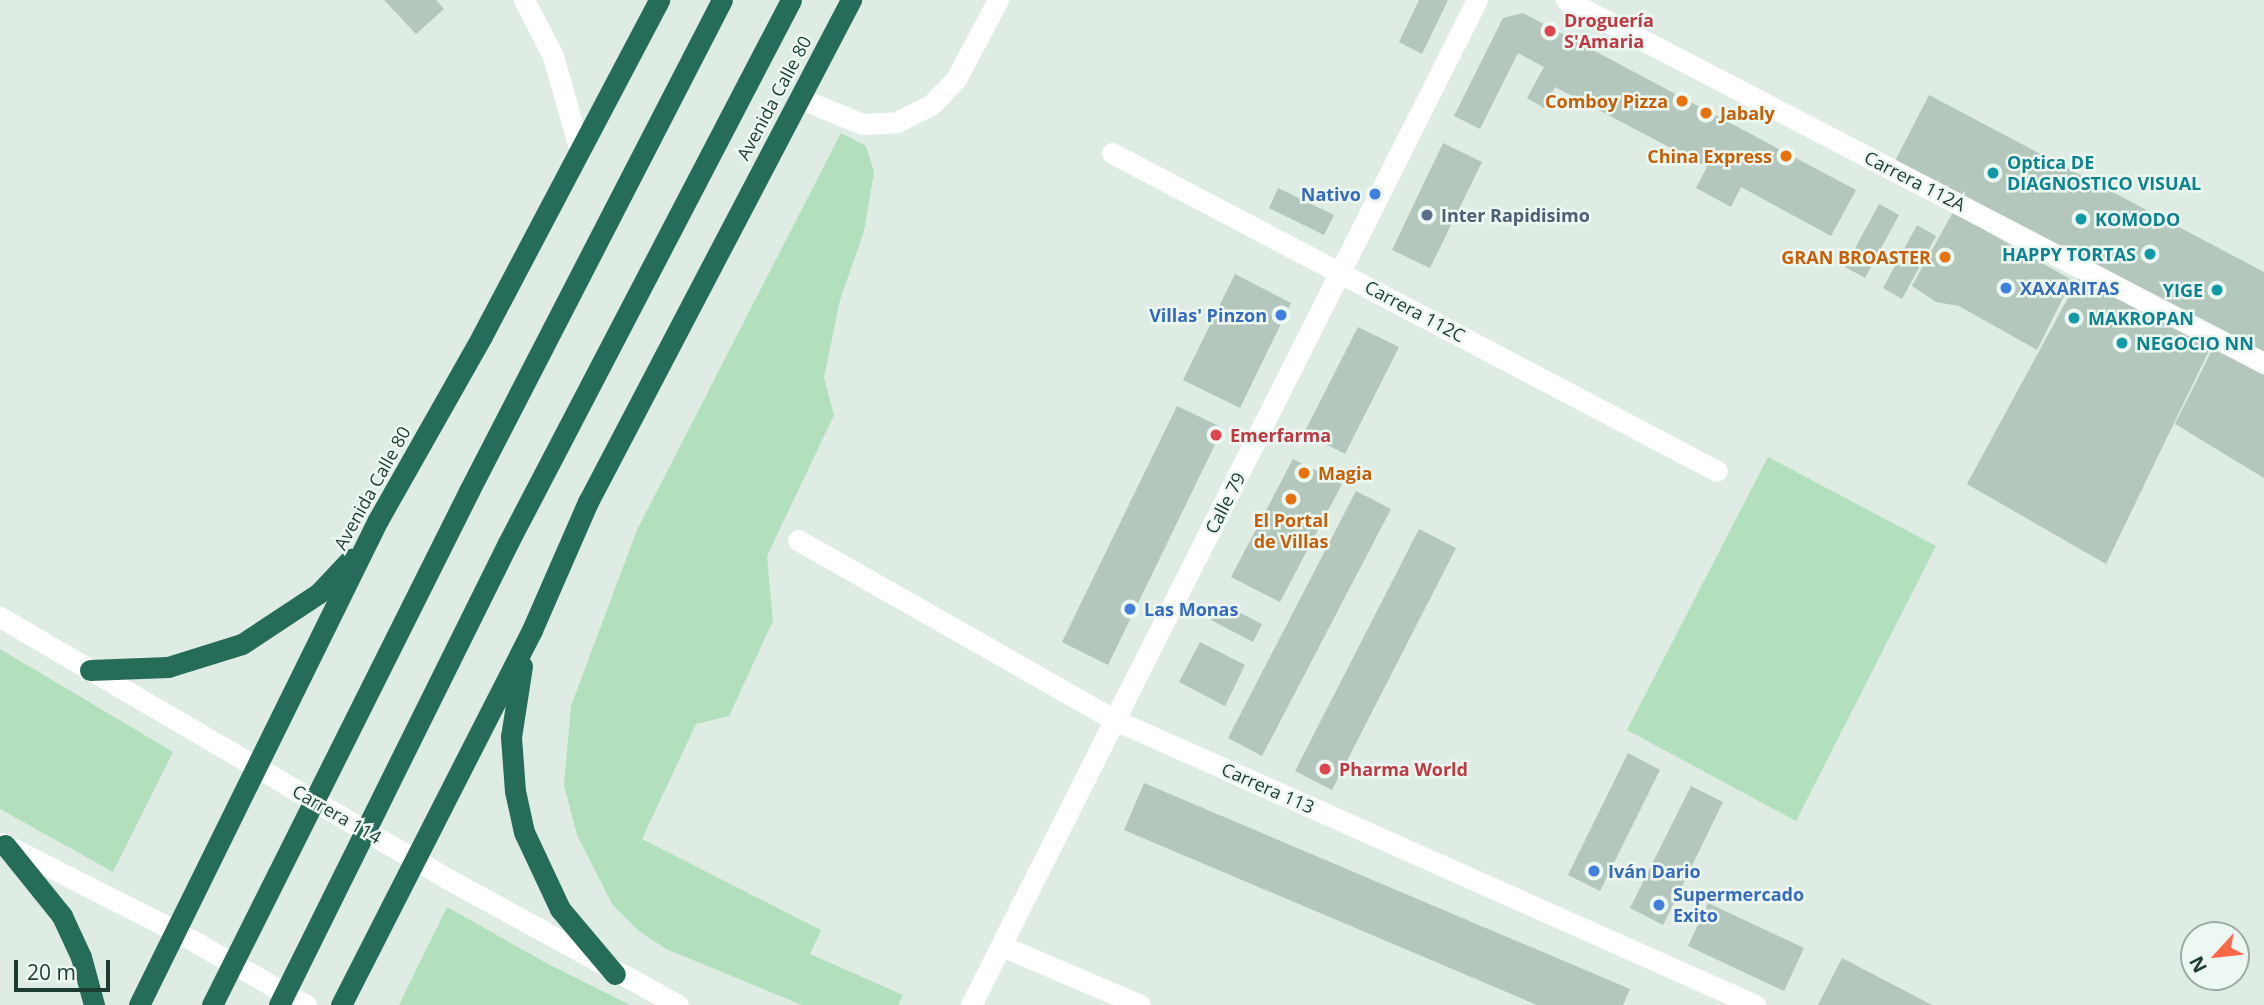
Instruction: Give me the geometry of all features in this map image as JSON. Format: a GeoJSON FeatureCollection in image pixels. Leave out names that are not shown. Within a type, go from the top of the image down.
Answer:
{"type":"FeatureCollection","features":[{"type":"Feature","properties":{"kind":"highway","name":"Avenida Calle 80"},"geometry":{"type":"LineString","coordinates":[[139,1005],[254,766],[378,520],[580,151],[659,0]]}},
{"type":"Feature","properties":{"kind":"highway"},"geometry":{"type":"LineString","coordinates":[[212,1005],[313,801],[722,0]]}},
{"type":"Feature","properties":{"kind":"highway","name":"Avenida Calle 80"},"geometry":{"type":"LineString","coordinates":[[282,999],[551,459],[791,0]]}},
{"type":"Feature","properties":{"kind":"highway","name":"Avenida Calle 80"},"geometry":{"type":"LineString","coordinates":[[341,1005],[532,630],[587,502],[851,0]]}},
{"type":"Feature","properties":{"kind":"highway"},"geometry":{"type":"LineString","coordinates":[[90,670],[168,667],[242,644],[320,593],[378,520]]}},
{"type":"Feature","properties":{"kind":"highway"},"geometry":{"type":"LineString","coordinates":[[532,630],[517,682],[511,737],[515,791],[524,832],[560,909],[615,974]]}},
{"type":"Feature","properties":{"kind":"highway"},"geometry":{"type":"LineString","coordinates":[[3,843],[62,916],[80,957],[94,1005]]}},
{"type":"Feature","properties":{"kind":"street"},"geometry":{"type":"LineString","coordinates":[[524,0],[553,56],[580,151]]}},
{"type":"Feature","properties":{"kind":"street"},"geometry":{"type":"LineString","coordinates":[[799,99],[862,124],[897,121],[931,105],[956,79],[998,0]]}},
{"type":"Feature","properties":{"kind":"street","name":"Calle 79"},"geometry":{"type":"LineString","coordinates":[[971,1005],[1343,273],[1477,0]]}},
{"type":"Feature","properties":{"kind":"street","name":"Carrera 112A"},"geometry":{"type":"LineString","coordinates":[[1566,0],[2264,363]]}},
{"type":"Feature","properties":{"kind":"street","name":"Carrera 112C"},"geometry":{"type":"LineString","coordinates":[[1112,153],[1717,471]]}},
{"type":"Feature","properties":{"kind":"street","name":"Carrera 113"},"geometry":{"type":"LineString","coordinates":[[798,540],[1115,720],[1755,1005]]}},
{"type":"Feature","properties":{"kind":"street","name":"Carrera 114"},"geometry":{"type":"LineString","coordinates":[[0,617],[615,974],[678,1005]]}},
{"type":"Feature","properties":{"kind":"street"},"geometry":{"type":"LineString","coordinates":[[3,843],[232,962],[282,999],[306,1005]]}},
{"type":"Feature","properties":{"kind":"street"},"geometry":{"type":"LineString","coordinates":[[1002,946],[1140,1005]]}},
{"type":"Feature","properties":{"kind":"green space"},"geometry":{"type":"Polygon","coordinates":[[[841,133],[866,146],[874,172],[864,231],[840,300],[824,378],[834,415],[767,556],[773,621],[729,716],[696,724],[642,839],[821,930],[810,954],[903,995],[898,1005],[802,1005],[666,949],[639,931],[612,904],[577,835],[564,785],[571,706],[637,530],[841,133]]]}},
{"type":"Feature","properties":{"kind":"green space"},"geometry":{"type":"Polygon","coordinates":[[[1768,457],[1936,546],[1796,821],[1627,730],[1768,457]]]}},
{"type":"Feature","properties":{"kind":"green space"},"geometry":{"type":"Polygon","coordinates":[[[0,649],[173,752],[113,872],[0,809],[0,649]]]}},
{"type":"Feature","properties":{"kind":"green space"},"geometry":{"type":"Polygon","coordinates":[[[447,907],[548,964],[630,1005],[399,1005],[447,907]]]}},
{"type":"Feature","properties":{"kind":"building"},"geometry":{"type":"Polygon","coordinates":[[[384,0],[436,0],[444,9],[416,34],[384,0]]]}},
{"type":"Feature","properties":{"kind":"building"},"geometry":{"type":"Polygon","coordinates":[[[1419,0],[1448,0],[1422,54],[1399,42],[1419,0]]]}},
{"type":"Feature","properties":{"kind":"building"},"geometry":{"type":"Polygon","coordinates":[[[1523,13],[1856,190],[1831,236],[1741,187],[1731,207],[1696,188],[1707,167],[1555,87],[1544,108],[1527,98],[1544,67],[1518,53],[1480,129],[1454,116],[1503,18],[1523,13]]]}},
{"type":"Feature","properties":{"kind":"building"},"geometry":{"type":"Polygon","coordinates":[[[1929,95],[2264,272],[2264,362],[1893,165],[1929,95]]]}},
{"type":"Feature","properties":{"kind":"building"},"geometry":{"type":"Polygon","coordinates":[[[1443,143],[1482,162],[1430,268],[1392,250],[1443,143]]]}},
{"type":"Feature","properties":{"kind":"building"},"geometry":{"type":"Polygon","coordinates":[[[1278,188],[1334,215],[1324,235],[1269,208],[1278,188]]]}},
{"type":"Feature","properties":{"kind":"building"},"geometry":{"type":"Polygon","coordinates":[[[1879,204],[1899,215],[1865,278],[1845,267],[1879,204]]]}},
{"type":"Feature","properties":{"kind":"building"},"geometry":{"type":"Polygon","coordinates":[[[1953,212],[2072,280],[2037,350],[1959,306],[1936,302],[1912,286],[1953,212]]]}},
{"type":"Feature","properties":{"kind":"building"},"geometry":{"type":"Polygon","coordinates":[[[1917,225],[1936,236],[1902,299],[1883,288],[1917,225]]]}},
{"type":"Feature","properties":{"kind":"building"},"geometry":{"type":"Polygon","coordinates":[[[2082,272],[2214,340],[2106,564],[1967,484],[2082,272]]]}},
{"type":"Feature","properties":{"kind":"building"},"geometry":{"type":"Polygon","coordinates":[[[1235,274],[1291,303],[1240,408],[1183,380],[1235,274]]]}},
{"type":"Feature","properties":{"kind":"building"},"geometry":{"type":"Polygon","coordinates":[[[1358,327],[1399,347],[1345,454],[1304,433],[1358,327]]]}},
{"type":"Feature","properties":{"kind":"building"},"geometry":{"type":"Polygon","coordinates":[[[2217,340],[2264,365],[2264,478],[2175,424],[2217,340]]]}},
{"type":"Feature","properties":{"kind":"building"},"geometry":{"type":"Polygon","coordinates":[[[1177,406],[1223,428],[1108,665],[1062,642],[1177,406]]]}},
{"type":"Feature","properties":{"kind":"building"},"geometry":{"type":"Polygon","coordinates":[[[1293,459],[1342,484],[1280,602],[1231,577],[1293,459]]]}},
{"type":"Feature","properties":{"kind":"building"},"geometry":{"type":"Polygon","coordinates":[[[1356,491],[1391,509],[1262,756],[1228,738],[1356,491]]]}},
{"type":"Feature","properties":{"kind":"building"},"geometry":{"type":"Polygon","coordinates":[[[1419,529],[1456,548],[1332,790],[1295,771],[1419,529]]]}},
{"type":"Feature","properties":{"kind":"building"},"geometry":{"type":"Polygon","coordinates":[[[1221,603],[1262,624],[1253,642],[1211,620],[1221,603]]]}},
{"type":"Feature","properties":{"kind":"building"},"geometry":{"type":"Polygon","coordinates":[[[1200,642],[1245,665],[1225,706],[1179,682],[1200,642]]]}},
{"type":"Feature","properties":{"kind":"building"},"geometry":{"type":"Polygon","coordinates":[[[1628,753],[1660,770],[1600,891],[1568,875],[1628,753]]]}},
{"type":"Feature","properties":{"kind":"building"},"geometry":{"type":"Polygon","coordinates":[[[1144,783],[1630,989],[1623,1005],[1537,1005],[1124,830],[1144,783]]]}},
{"type":"Feature","properties":{"kind":"building"},"geometry":{"type":"Polygon","coordinates":[[[1691,786],[1723,802],[1663,925],[1630,908],[1691,786]]]}},
{"type":"Feature","properties":{"kind":"building"},"geometry":{"type":"Polygon","coordinates":[[[1708,903],[1804,948],[1784,991],[1688,946],[1708,903]]]}},
{"type":"Feature","properties":{"kind":"building"},"geometry":{"type":"Polygon","coordinates":[[[1842,958],[1932,1005],[1818,1005],[1842,958]]]}},
{"type":"Feature","properties":{"kind":"place","name":"Droguería S'Amaria"},"geometry":{"type":"Point","coordinates":[1550,31]}},
{"type":"Feature","properties":{"kind":"place","name":"Comboy Pizza"},"geometry":{"type":"Point","coordinates":[1682,101]}},
{"type":"Feature","properties":{"kind":"place","name":"Jabaly"},"geometry":{"type":"Point","coordinates":[1706,113]}},
{"type":"Feature","properties":{"kind":"place","name":"China Express"},"geometry":{"type":"Point","coordinates":[1786,156]}},
{"type":"Feature","properties":{"kind":"place","name":"Optica DE DIAGNOSTICO VISUAL"},"geometry":{"type":"Point","coordinates":[1993,173]}},
{"type":"Feature","properties":{"kind":"place","name":"Nativo"},"geometry":{"type":"Point","coordinates":[1375,194]}},
{"type":"Feature","properties":{"kind":"place","name":"Inter Rapidisimo"},"geometry":{"type":"Point","coordinates":[1427,215]}},
{"type":"Feature","properties":{"kind":"place","name":"KOMODO"},"geometry":{"type":"Point","coordinates":[2081,219]}},
{"type":"Feature","properties":{"kind":"place","name":"HAPPY TORTAS"},"geometry":{"type":"Point","coordinates":[2150,254]}},
{"type":"Feature","properties":{"kind":"place","name":"GRAN BROASTER"},"geometry":{"type":"Point","coordinates":[1945,257]}},
{"type":"Feature","properties":{"kind":"place","name":"XAXARITAS"},"geometry":{"type":"Point","coordinates":[2006,288]}},
{"type":"Feature","properties":{"kind":"place","name":"YIGE"},"geometry":{"type":"Point","coordinates":[2217,290]}},
{"type":"Feature","properties":{"kind":"place","name":"Villas' Pinzon"},"geometry":{"type":"Point","coordinates":[1281,315]}},
{"type":"Feature","properties":{"kind":"place","name":"MAKROPAN"},"geometry":{"type":"Point","coordinates":[2074,318]}},
{"type":"Feature","properties":{"kind":"place","name":"NEGOCIO NN"},"geometry":{"type":"Point","coordinates":[2122,343]}},
{"type":"Feature","properties":{"kind":"place","name":"Emerfarma"},"geometry":{"type":"Point","coordinates":[1216,435]}},
{"type":"Feature","properties":{"kind":"place","name":"Magia"},"geometry":{"type":"Point","coordinates":[1304,473]}},
{"type":"Feature","properties":{"kind":"place","name":"El Portal de Villas"},"geometry":{"type":"Point","coordinates":[1291,499]}},
{"type":"Feature","properties":{"kind":"place","name":"Las Monas"},"geometry":{"type":"Point","coordinates":[1130,609]}},
{"type":"Feature","properties":{"kind":"place","name":"Pharma World"},"geometry":{"type":"Point","coordinates":[1325,769]}},
{"type":"Feature","properties":{"kind":"place","name":"Iván Dario"},"geometry":{"type":"Point","coordinates":[1594,871]}},
{"type":"Feature","properties":{"kind":"place","name":"Supermercado Exito"},"geometry":{"type":"Point","coordinates":[1659,905]}}]}
